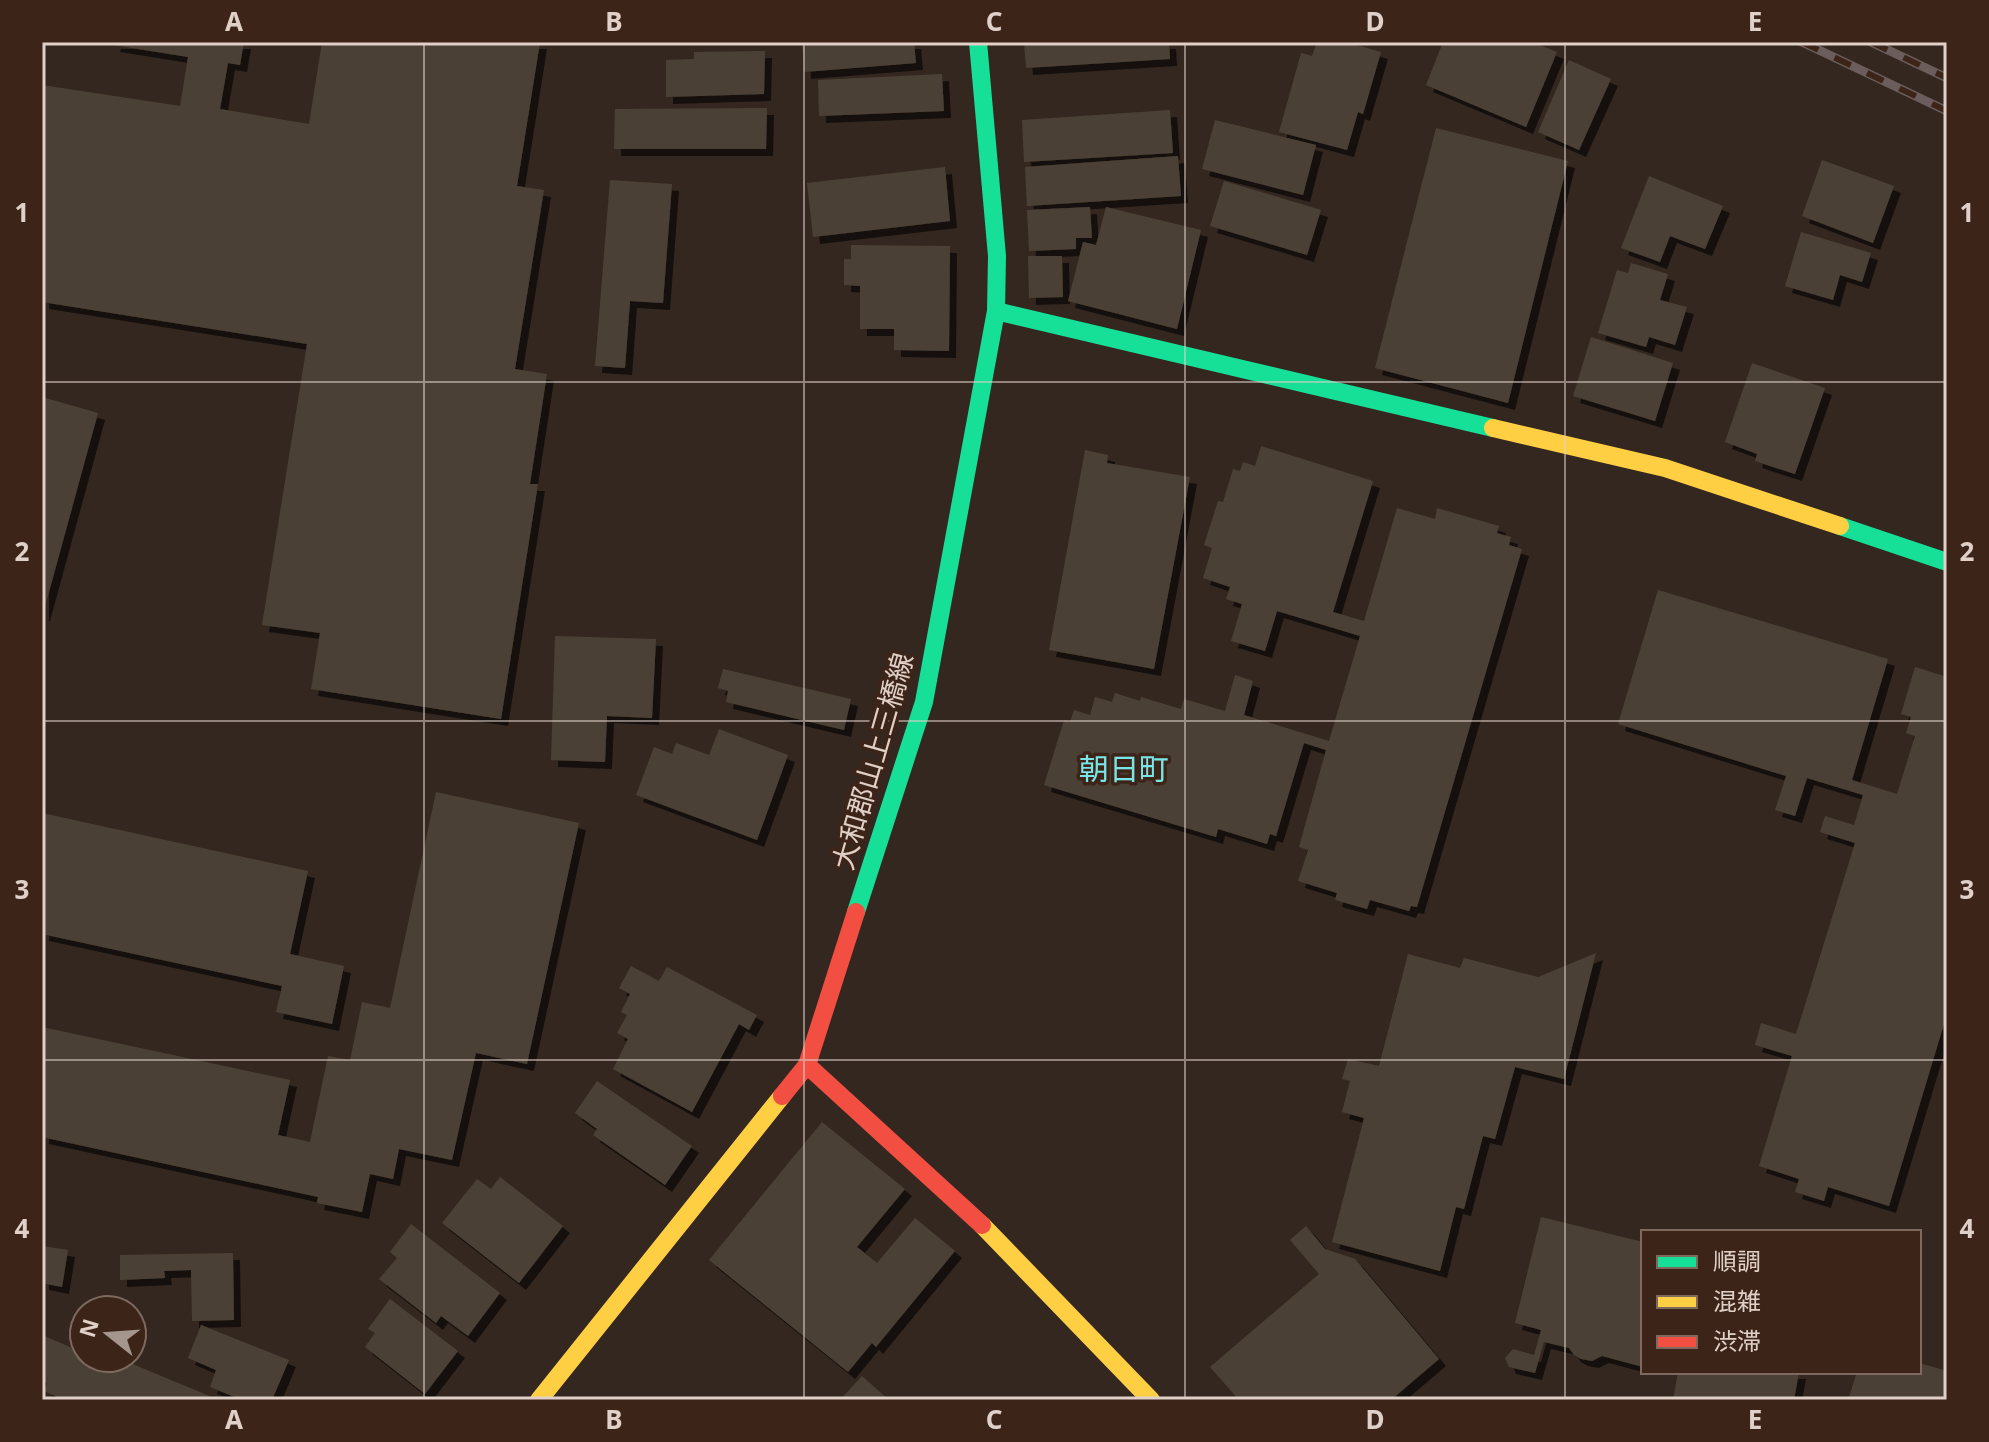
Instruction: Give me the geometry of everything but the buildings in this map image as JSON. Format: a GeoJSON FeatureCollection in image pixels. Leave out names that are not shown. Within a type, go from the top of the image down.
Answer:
{"type":"FeatureCollection","features":[{"type":"Feature","properties":{"kind":"main road","name":"大和郡山上三橋線"},"geometry":{"type":"LineString","coordinates":[[539,1400],[807,1065],[924,702],[996,311],[997,256],[978,42]]}},
{"type":"Feature","properties":{"kind":"main road"},"geometry":{"type":"LineString","coordinates":[[996,311],[1665,468],[1947,562]]}},
{"type":"Feature","properties":{"kind":"main road"},"geometry":{"type":"LineString","coordinates":[[807,1065],[968,1210],[1151,1400]]}},
{"type":"Feature","properties":{"kind":"railway"},"geometry":{"type":"LineString","coordinates":[[1802,42],[1947,111]]}},
{"type":"Feature","properties":{"kind":"railway"},"geometry":{"type":"LineString","coordinates":[[1871,42],[1947,78]]}},
{"type":"Feature","properties":{"kind":"traffic: fast"},"geometry":{"type":"LineString","coordinates":[[856,912],[924,702],[996,311],[997,256],[978,42]]}},
{"type":"Feature","properties":{"kind":"traffic: fast"},"geometry":{"type":"LineString","coordinates":[[996,311],[1493,428]]}},
{"type":"Feature","properties":{"kind":"traffic: fast"},"geometry":{"type":"LineString","coordinates":[[1840,526],[1947,562]]}},
{"type":"Feature","properties":{"kind":"traffic: slow"},"geometry":{"type":"LineString","coordinates":[[1493,428],[1665,468],[1840,526]]}},
{"type":"Feature","properties":{"kind":"traffic: slow"},"geometry":{"type":"LineString","coordinates":[[539,1400],[782,1096]]}},
{"type":"Feature","properties":{"kind":"traffic: slow"},"geometry":{"type":"LineString","coordinates":[[982,1225],[1151,1400]]}},
{"type":"Feature","properties":{"kind":"traffic: jam"},"geometry":{"type":"LineString","coordinates":[[782,1096],[807,1065],[856,912]]}},
{"type":"Feature","properties":{"kind":"traffic: jam"},"geometry":{"type":"LineString","coordinates":[[807,1065],[982,1225]]}},
{"type":"Feature","properties":{"kind":"district","name":"朝日町"},"geometry":{"type":"Point","coordinates":[1124,768]}}]}
